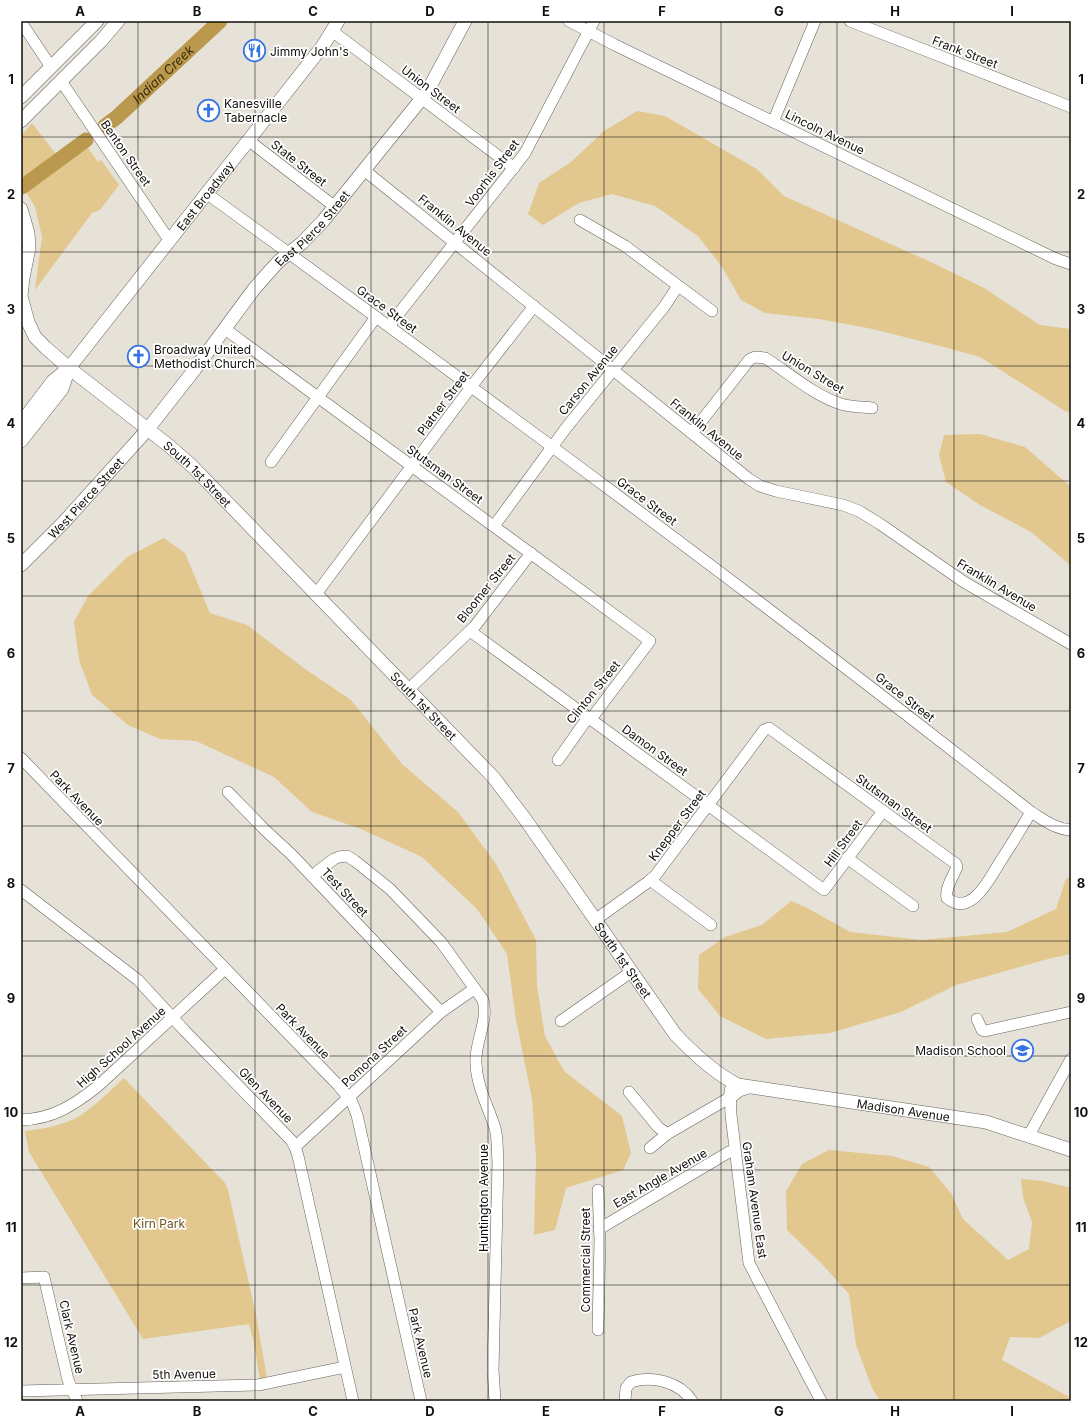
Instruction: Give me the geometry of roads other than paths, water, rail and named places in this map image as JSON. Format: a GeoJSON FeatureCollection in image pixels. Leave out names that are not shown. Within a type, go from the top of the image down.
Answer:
{"type":"FeatureCollection","features":[{"type":"Feature","properties":{"kind":"main road"},"geometry":{"type":"LineString","coordinates":[[21,97],[97,21]]}},
{"type":"Feature","properties":{"kind":"main road"},"geometry":{"type":"LineString","coordinates":[[21,121],[101,41],[118,21]]}},
{"type":"Feature","properties":{"kind":"main road","name":"East Pierce Street"},"geometry":{"type":"LineString","coordinates":[[148,429],[195,369],[254,289],[279,261],[302,243],[318,226],[422,99],[438,73],[465,21]]}},
{"type":"Feature","properties":{"kind":"main road","name":"East Broadway"},"geometry":{"type":"LineString","coordinates":[[69,368],[248,140],[335,26]]}},
{"type":"Feature","properties":{"kind":"main road"},"geometry":{"type":"LineString","coordinates":[[21,209],[28,233],[29,248],[21,296]]}},
{"type":"Feature","properties":{"kind":"main road","name":"South 1st Street"},"geometry":{"type":"LineString","coordinates":[[21,296],[28,322],[35,337],[69,368],[176,451],[199,473],[494,778],[525,819],[675,1034],[686,1046],[722,1077],[733,1082]]}},
{"type":"Feature","properties":{"kind":"main road"},"geometry":{"type":"LineString","coordinates":[[21,423],[52,382],[69,368]]}},
{"type":"Feature","properties":{"kind":"main road"},"geometry":{"type":"LineString","coordinates":[[21,441],[62,389],[69,368]]}},
{"type":"Feature","properties":{"kind":"main road","name":"West Pierce Street"},"geometry":{"type":"LineString","coordinates":[[21,565],[64,522],[148,429]]}},
{"type":"Feature","properties":{"kind":"main road","name":"Madison Avenue"},"geometry":{"type":"LineString","coordinates":[[733,1082],[748,1087],[986,1122],[1071,1150]]}},
{"type":"Feature","properties":{"kind":"main road"},"geometry":{"type":"LineString","coordinates":[[729,1098],[739,1090],[748,1087]]}},
{"type":"Feature","properties":{"kind":"street","name":"Lincoln Avenue"},"geometry":{"type":"LineString","coordinates":[[569,21],[773,122],[1071,264]]}},
{"type":"Feature","properties":{"kind":"street","name":"Voorhis Street"},"geometry":{"type":"LineString","coordinates":[[389,326],[529,147],[594,21]]}},
{"type":"Feature","properties":{"kind":"street"},"geometry":{"type":"LineString","coordinates":[[773,122],[815,21]]}},
{"type":"Feature","properties":{"kind":"street","name":"Frank Street"},"geometry":{"type":"LineString","coordinates":[[850,21],[1070,104]]}},
{"type":"Feature","properties":{"kind":"street"},"geometry":{"type":"LineString","coordinates":[[21,22],[52,67]]}},
{"type":"Feature","properties":{"kind":"street","name":"Union Street"},"geometry":{"type":"LineString","coordinates":[[335,26],[422,99],[514,168]]}},
{"type":"Feature","properties":{"kind":"street","name":"Benton Street"},"geometry":{"type":"LineString","coordinates":[[61,81],[169,240]]}},
{"type":"Feature","properties":{"kind":"street","name":"State Street"},"geometry":{"type":"LineString","coordinates":[[248,140],[334,206]]}},
{"type":"Feature","properties":{"kind":"street","name":"Franklin Avenue"},"geometry":{"type":"LineString","coordinates":[[364,170],[456,242],[749,479],[760,486],[843,505],[869,516],[964,582],[1071,644]]}},
{"type":"Feature","properties":{"kind":"street","name":"Grace Street"},"geometry":{"type":"LineString","coordinates":[[206,193],[553,446],[902,710],[1031,812],[1052,825],[1071,830]]}},
{"type":"Feature","properties":{"kind":"street"},"geometry":{"type":"LineString","coordinates":[[580,220],[625,246],[712,311]]}},
{"type":"Feature","properties":{"kind":"street","name":"Carson Avenue"},"geometry":{"type":"LineString","coordinates":[[494,526],[553,446],[664,307],[678,286]]}},
{"type":"Feature","properties":{"kind":"street","name":"Platner Street"},"geometry":{"type":"LineString","coordinates":[[316,594],[471,387],[534,306]]}},
{"type":"Feature","properties":{"kind":"street"},"geometry":{"type":"LineString","coordinates":[[270,462],[376,317]]}},
{"type":"Feature","properties":{"kind":"street","name":"Stutsman Street"},"geometry":{"type":"LineString","coordinates":[[225,329],[650,640]]}},
{"type":"Feature","properties":{"kind":"street","name":"Union Street"},"geometry":{"type":"LineString","coordinates":[[692,433],[750,359],[755,357],[765,358],[818,393],[834,401],[842,404],[872,408]]}},
{"type":"Feature","properties":{"kind":"street","name":"Bloomer Street"},"geometry":{"type":"LineString","coordinates":[[409,689],[479,621],[531,553]]}},
{"type":"Feature","properties":{"kind":"street","name":"Damon Street"},"geometry":{"type":"LineString","coordinates":[[470,631],[824,890]]}},
{"type":"Feature","properties":{"kind":"street","name":"Clinton Street"},"geometry":{"type":"LineString","coordinates":[[558,760],[584,723],[594,715],[650,640]]}},
{"type":"Feature","properties":{"kind":"street","name":"Stutsman Street"},"geometry":{"type":"LineString","coordinates":[[764,730],[769,728],[956,864],[957,867],[946,893],[947,898],[953,903],[957,904],[972,899],[984,889],[1031,812]]}},
{"type":"Feature","properties":{"kind":"street","name":"Knepper Street"},"geometry":{"type":"LineString","coordinates":[[595,920],[650,880],[662,868],[764,730]]}},
{"type":"Feature","properties":{"kind":"street","name":"Park Avenue"},"geometry":{"type":"LineString","coordinates":[[21,758],[338,1085],[352,1102],[357,1115],[421,1401]]}},
{"type":"Feature","properties":{"kind":"street","name":"Test Street"},"geometry":{"type":"LineString","coordinates":[[228,792],[313,877],[440,1012]]}},
{"type":"Feature","properties":{"kind":"street","name":"Hill Street"},"geometry":{"type":"LineString","coordinates":[[824,890],[883,811]]}},
{"type":"Feature","properties":{"kind":"street","name":"Huntington Avenue"},"geometry":{"type":"LineString","coordinates":[[313,877],[318,871],[339,857],[347,856],[355,861],[390,889],[422,921],[441,942],[483,1000],[485,1007],[475,1062],[477,1078],[483,1099],[494,1126],[497,1141],[498,1162],[493,1370],[495,1401]]}},
{"type":"Feature","properties":{"kind":"street"},"geometry":{"type":"LineString","coordinates":[[847,858],[913,906]]}},
{"type":"Feature","properties":{"kind":"street"},"geometry":{"type":"LineString","coordinates":[[650,880],[711,925]]}},
{"type":"Feature","properties":{"kind":"street","name":"Glen Avenue"},"geometry":{"type":"LineString","coordinates":[[21,890],[133,976],[286,1134],[295,1147],[354,1401]]}},
{"type":"Feature","properties":{"kind":"street","name":"High School Avenue"},"geometry":{"type":"LineString","coordinates":[[21,1120],[47,1116],[76,1104],[98,1086],[225,969]]}},
{"type":"Feature","properties":{"kind":"street"},"geometry":{"type":"LineString","coordinates":[[561,1021],[631,972]]}},
{"type":"Feature","properties":{"kind":"street","name":"Pomona Street"},"geometry":{"type":"LineString","coordinates":[[295,1147],[440,1012],[474,989]]}},
{"type":"Feature","properties":{"kind":"street"},"geometry":{"type":"LineString","coordinates":[[977,1019],[982,1030],[985,1031],[1071,1012]]}},
{"type":"Feature","properties":{"kind":"street"},"geometry":{"type":"LineString","coordinates":[[1028,1135],[1071,1059]]}},
{"type":"Feature","properties":{"kind":"street","name":"Graham Avenue East"},"geometry":{"type":"LineString","coordinates":[[733,1082],[729,1092],[729,1098],[749,1263],[821,1401]]}},
{"type":"Feature","properties":{"kind":"street"},"geometry":{"type":"LineString","coordinates":[[630,1092],[658,1127],[667,1134]]}},
{"type":"Feature","properties":{"kind":"street"},"geometry":{"type":"LineString","coordinates":[[650,1148],[667,1134],[729,1098]]}},
{"type":"Feature","properties":{"kind":"street","name":"East Angle Avenue"},"geometry":{"type":"LineString","coordinates":[[599,1229],[729,1152],[735,1151]]}},
{"type":"Feature","properties":{"kind":"street","name":"Commercial Street"},"geometry":{"type":"LineString","coordinates":[[598,1190],[598,1330]]}},
{"type":"Feature","properties":{"kind":"street","name":"Clark Avenue"},"geometry":{"type":"LineString","coordinates":[[21,1278],[44,1277],[68,1380],[77,1401]]}},
{"type":"Feature","properties":{"kind":"street","name":"5th Avenue"},"geometry":{"type":"LineString","coordinates":[[21,1391],[258,1385],[345,1367]]}},
{"type":"Feature","properties":{"kind":"street"},"geometry":{"type":"LineString","coordinates":[[625,1401],[626,1388],[631,1382],[646,1379],[670,1383],[686,1392],[692,1401]]}},
{"type":"Feature","properties":{"kind":"waterway","name":"Indian Creek"},"geometry":{"type":"LineString","coordinates":[[105,126],[117,117],[220,21]]}},
{"type":"Feature","properties":{"kind":"waterway","name":"Indian Creek"},"geometry":{"type":"LineString","coordinates":[[22,187],[86,140]]}},
{"type":"Feature","properties":{"kind":"place","name":"Jimmy John's"},"geometry":{"type":"Point","coordinates":[255,51]}},
{"type":"Feature","properties":{"kind":"place","name":"Kanesville Tabernacle"},"geometry":{"type":"Point","coordinates":[208,110]}},
{"type":"Feature","properties":{"kind":"place","name":"Broadway United Methodist Church"},"geometry":{"type":"Point","coordinates":[139,356]}},
{"type":"Feature","properties":{"kind":"place","name":"Madison School"},"geometry":{"type":"Point","coordinates":[1022,1050]}},
{"type":"Feature","properties":{"kind":"park label","name":"Kirn Park"},"geometry":{"type":"Point","coordinates":[159,1223]}}]}
